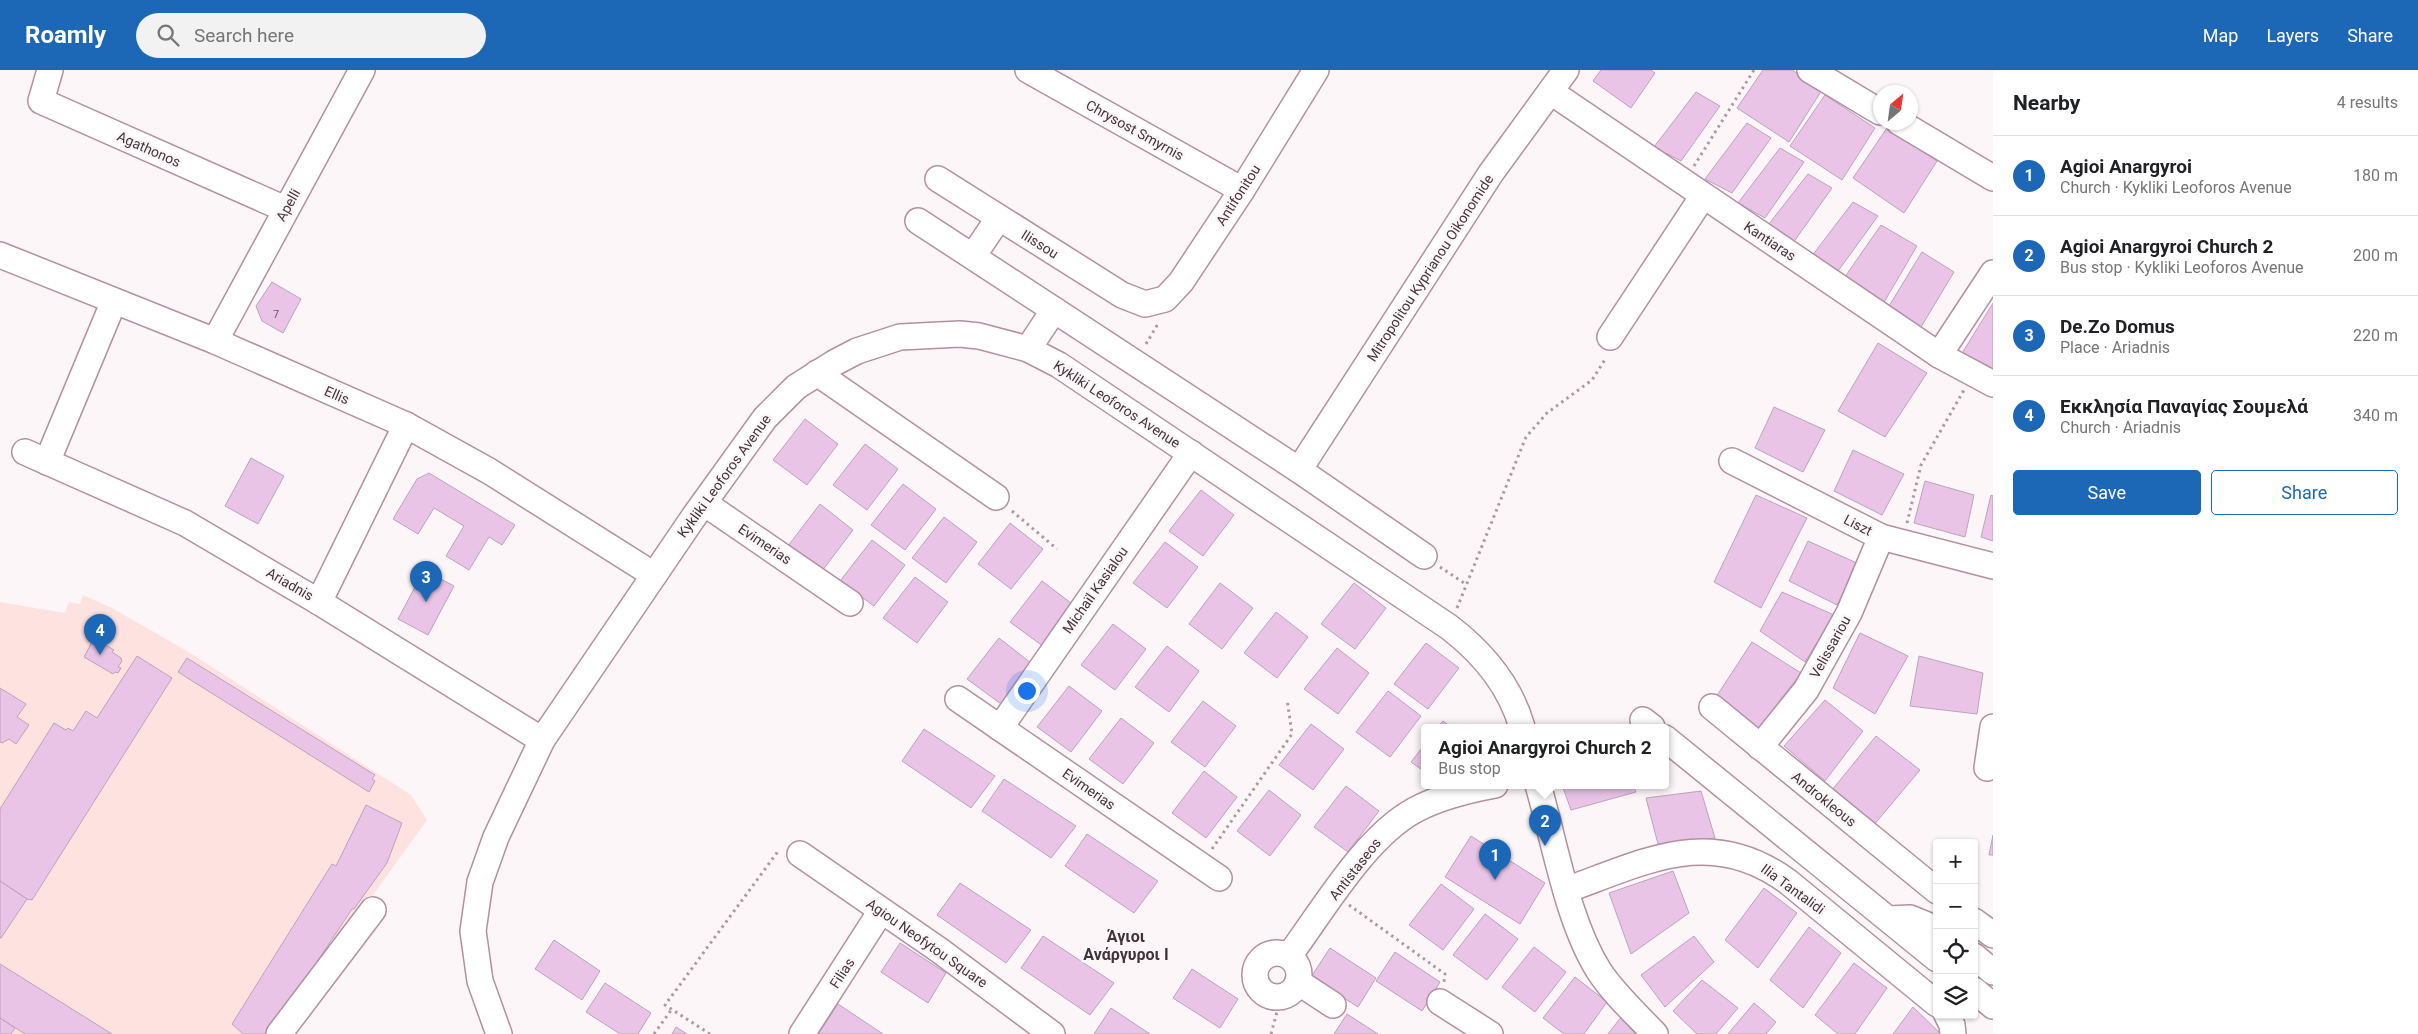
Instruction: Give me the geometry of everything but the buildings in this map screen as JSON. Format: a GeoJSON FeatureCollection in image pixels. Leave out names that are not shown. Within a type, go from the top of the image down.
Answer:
{"type":"FeatureCollection","features":[{"type":"Feature","properties":{"kind":"street","name":"Agathonos"},"geometry":{"type":"LineString","coordinates":[[50,70],[41,101],[285,209]]}},
{"type":"Feature","properties":{"kind":"street","name":"Chrysost Smyrnis"},"geometry":{"type":"LineString","coordinates":[[1028,70],[1242,190]]}},
{"type":"Feature","properties":{"kind":"street","name":"Antifonitou"},"geometry":{"type":"LineString","coordinates":[[1155,302],[1181,282],[1242,190],[1316,70]]}},
{"type":"Feature","properties":{"kind":"street","name":"Mitropolitou Kyprianou Oikonomide"},"geometry":{"type":"LineString","coordinates":[[1299,470],[1491,173],[1566,70]]}},
{"type":"Feature","properties":{"kind":"street"},"geometry":{"type":"LineString","coordinates":[[1810,70],[1873,108]]}},
{"type":"Feature","properties":{"kind":"street","name":"Apelli"},"geometry":{"type":"LineString","coordinates":[[215,341],[358,71]]}},
{"type":"Feature","properties":{"kind":"street","name":"Kantiaras"},"geometry":{"type":"LineString","coordinates":[[1551,92],[1939,355],[1983,380]]}},
{"type":"Feature","properties":{"kind":"street"},"geometry":{"type":"LineString","coordinates":[[1912,130],[1993,178]]}},
{"type":"Feature","properties":{"kind":"street","name":"Ilissou"},"geometry":{"type":"LineString","coordinates":[[938,179],[998,219],[1122,295],[1155,302]]}},
{"type":"Feature","properties":{"kind":"street"},"geometry":{"type":"LineString","coordinates":[[1610,338],[1693,190]]}},
{"type":"Feature","properties":{"kind":"street"},"geometry":{"type":"LineString","coordinates":[[973,256],[998,219]]}},
{"type":"Feature","properties":{"kind":"street"},"geometry":{"type":"LineString","coordinates":[[918,221],[1299,470],[1424,556]]}},
{"type":"Feature","properties":{"kind":"street","name":"Ellis"},"geometry":{"type":"LineString","coordinates":[[0,256],[215,341],[406,425],[489,471],[654,574]]}},
{"type":"Feature","properties":{"kind":"street"},"geometry":{"type":"LineString","coordinates":[[1939,355],[1993,273]]}},
{"type":"Feature","properties":{"kind":"street","name":"Ariadnis"},"geometry":{"type":"LineString","coordinates":[[114,301],[36,457],[185,523],[319,602],[542,740]]}},
{"type":"Feature","properties":{"kind":"street"},"geometry":{"type":"LineString","coordinates":[[1028,349],[1054,310]]}},
{"type":"Feature","properties":{"kind":"street","name":"Kykliki Leoforos Avenue"},"geometry":{"type":"LineString","coordinates":[[499,1034],[480,981],[473,931],[480,882],[496,836],[542,740],[654,574],[765,418],[796,387],[817,373],[857,351],[900,337],[960,334],[1005,342],[1028,349],[1059,364],[1449,627],[1490,665],[1510,696],[1521,724]]}},
{"type":"Feature","properties":{"kind":"street"},"geometry":{"type":"LineString","coordinates":[[817,373],[996,497]]}},
{"type":"Feature","properties":{"kind":"street"},"geometry":{"type":"LineString","coordinates":[[319,602],[406,425]]}},
{"type":"Feature","properties":{"kind":"street","name":"Michaïl Kasialou"},"geometry":{"type":"LineString","coordinates":[[1000,728],[1191,453]]}},
{"type":"Feature","properties":{"kind":"street","name":"Liszt"},"geometry":{"type":"LineString","coordinates":[[1732,461],[1891,540],[1993,566]]}},
{"type":"Feature","properties":{"kind":"street","name":"Evimerias"},"geometry":{"type":"LineString","coordinates":[[704,502],[850,602]]}},
{"type":"Feature","properties":{"kind":"street","name":"Velissariou"},"geometry":{"type":"LineString","coordinates":[[1760,748],[1811,681],[1891,540]]}},
{"type":"Feature","properties":{"kind":"street","name":"Evimerias"},"geometry":{"type":"LineString","coordinates":[[958,699],[1210,872]]}},
{"type":"Feature","properties":{"kind":"street","name":"Androkleous"},"geometry":{"type":"LineString","coordinates":[[1712,707],[1933,888]]}},
{"type":"Feature","properties":{"kind":"street"},"geometry":{"type":"LineString","coordinates":[[1987,768],[1993,727]]}},
{"type":"Feature","properties":{"kind":"street"},"geometry":{"type":"LineString","coordinates":[[1669,741],[1933,956]]}},
{"type":"Feature","properties":{"kind":"street","name":"Antistaseos"},"geometry":{"type":"LineString","coordinates":[[1290,956],[1367,852],[1396,822],[1415,810],[1440,799],[1479,789]]}},
{"type":"Feature","properties":{"kind":"street"},"geometry":{"type":"LineString","coordinates":[[1539,789],[1576,924],[1599,971],[1655,1034]]}},
{"type":"Feature","properties":{"kind":"street","name":"Ilia Tantalidi"},"geometry":{"type":"LineString","coordinates":[[1566,890],[1647,861],[1678,854],[1706,851],[1738,856],[1771,869],[1933,1001]]}},
{"type":"Feature","properties":{"kind":"street","name":"Agiou Neofytou Square"},"geometry":{"type":"LineString","coordinates":[[800,854],[939,950],[1052,1034]]}},
{"type":"Feature","properties":{"kind":"street"},"geometry":{"type":"LineString","coordinates":[[279,1034],[372,910]]}},
{"type":"Feature","properties":{"kind":"street","name":"Filias"},"geometry":{"type":"LineString","coordinates":[[802,1034],[881,911]]}},
{"type":"Feature","properties":{"kind":"street"},"geometry":{"type":"LineString","coordinates":[[1890,919],[1910,918],[1933,926]]}},
{"type":"Feature","properties":{"kind":"street"},"geometry":{"type":"LineString","coordinates":[[1978,924],[1993,935]]}},
{"type":"Feature","properties":{"kind":"street"},"geometry":{"type":"LineString","coordinates":[[1289,990],[1298,968],[1290,956],[1282,953],[1266,954],[1260,959],[1254,974],[1255,982],[1265,994],[1289,990],[1333,1005]]}},
{"type":"Feature","properties":{"kind":"street"},"geometry":{"type":"LineString","coordinates":[[1978,959],[1993,972]]}},
{"type":"Feature","properties":{"kind":"street"},"geometry":{"type":"LineString","coordinates":[[1978,993],[1993,1006]]}},
{"type":"Feature","properties":{"kind":"street"},"geometry":{"type":"LineString","coordinates":[[1440,1002],[1490,1034]]}},
{"type":"Feature","properties":{"kind":"street"},"geometry":{"type":"LineString","coordinates":[[1949,1019],[1953,1034]]}},
{"type":"Feature","properties":{"kind":"path"},"geometry":{"type":"LineString","coordinates":[[1693,190],[1754,70]]}},
{"type":"Feature","properties":{"kind":"path"},"geometry":{"type":"LineString","coordinates":[[1134,362],[1161,320],[1155,302]]}},
{"type":"Feature","properties":{"kind":"path"},"geometry":{"type":"LineString","coordinates":[[1449,627],[1526,437],[1547,413],[1592,380],[1605,362],[1610,338]]}},
{"type":"Feature","properties":{"kind":"path"},"geometry":{"type":"LineString","coordinates":[[1891,540],[1921,464],[1983,380]]}},
{"type":"Feature","properties":{"kind":"path"},"geometry":{"type":"LineString","coordinates":[[996,497],[1057,549]]}},
{"type":"Feature","properties":{"kind":"path"},"geometry":{"type":"LineString","coordinates":[[1424,556],[1467,585]]}},
{"type":"Feature","properties":{"kind":"path"},"geometry":{"type":"LineString","coordinates":[[1210,872],[1292,734],[1287,699]]}},
{"type":"Feature","properties":{"kind":"path"},"geometry":{"type":"LineString","coordinates":[[710,1034],[665,1005],[782,845],[800,854]]}},
{"type":"Feature","properties":{"kind":"path"},"geometry":{"type":"LineString","coordinates":[[1334,895],[1445,974],[1440,1002]]}},
{"type":"Feature","properties":{"kind":"path"},"geometry":{"type":"LineString","coordinates":[[1271,1034],[1289,990]]}},
{"type":"Feature","properties":{"kind":"path"},"geometry":{"type":"LineString","coordinates":[[654,1034],[672,1010]]}},
{"type":"Feature","properties":{"kind":"shaded area"},"geometry":{"type":"Polygon","coordinates":[[[83,595],[112,608],[187,651],[411,795],[427,820],[273,1034],[0,1034],[0,602],[65,613],[69,602],[80,604],[83,595]]]}},
{"type":"Feature","properties":{"kind":"place","name":"De.Zo Domus"},"geometry":{"type":"Point","coordinates":[426,602]}},
{"type":"Feature","properties":{"kind":"place","name":"Εκκλησία Παναγίας Σουμελά"},"geometry":{"type":"Point","coordinates":[100,655]}},
{"type":"Feature","properties":{"kind":"place","name":"Agioi Anargyroi Church 2"},"geometry":{"type":"Point","coordinates":[1545,846]}},
{"type":"Feature","properties":{"kind":"place","name":"Agioi Anargyroi"},"geometry":{"type":"Point","coordinates":[1495,880]}},
{"type":"Feature","properties":{"kind":"district","name":"Άγιοι Ανάργυροι Ι"},"geometry":{"type":"Point","coordinates":[1126,945]}}]}
